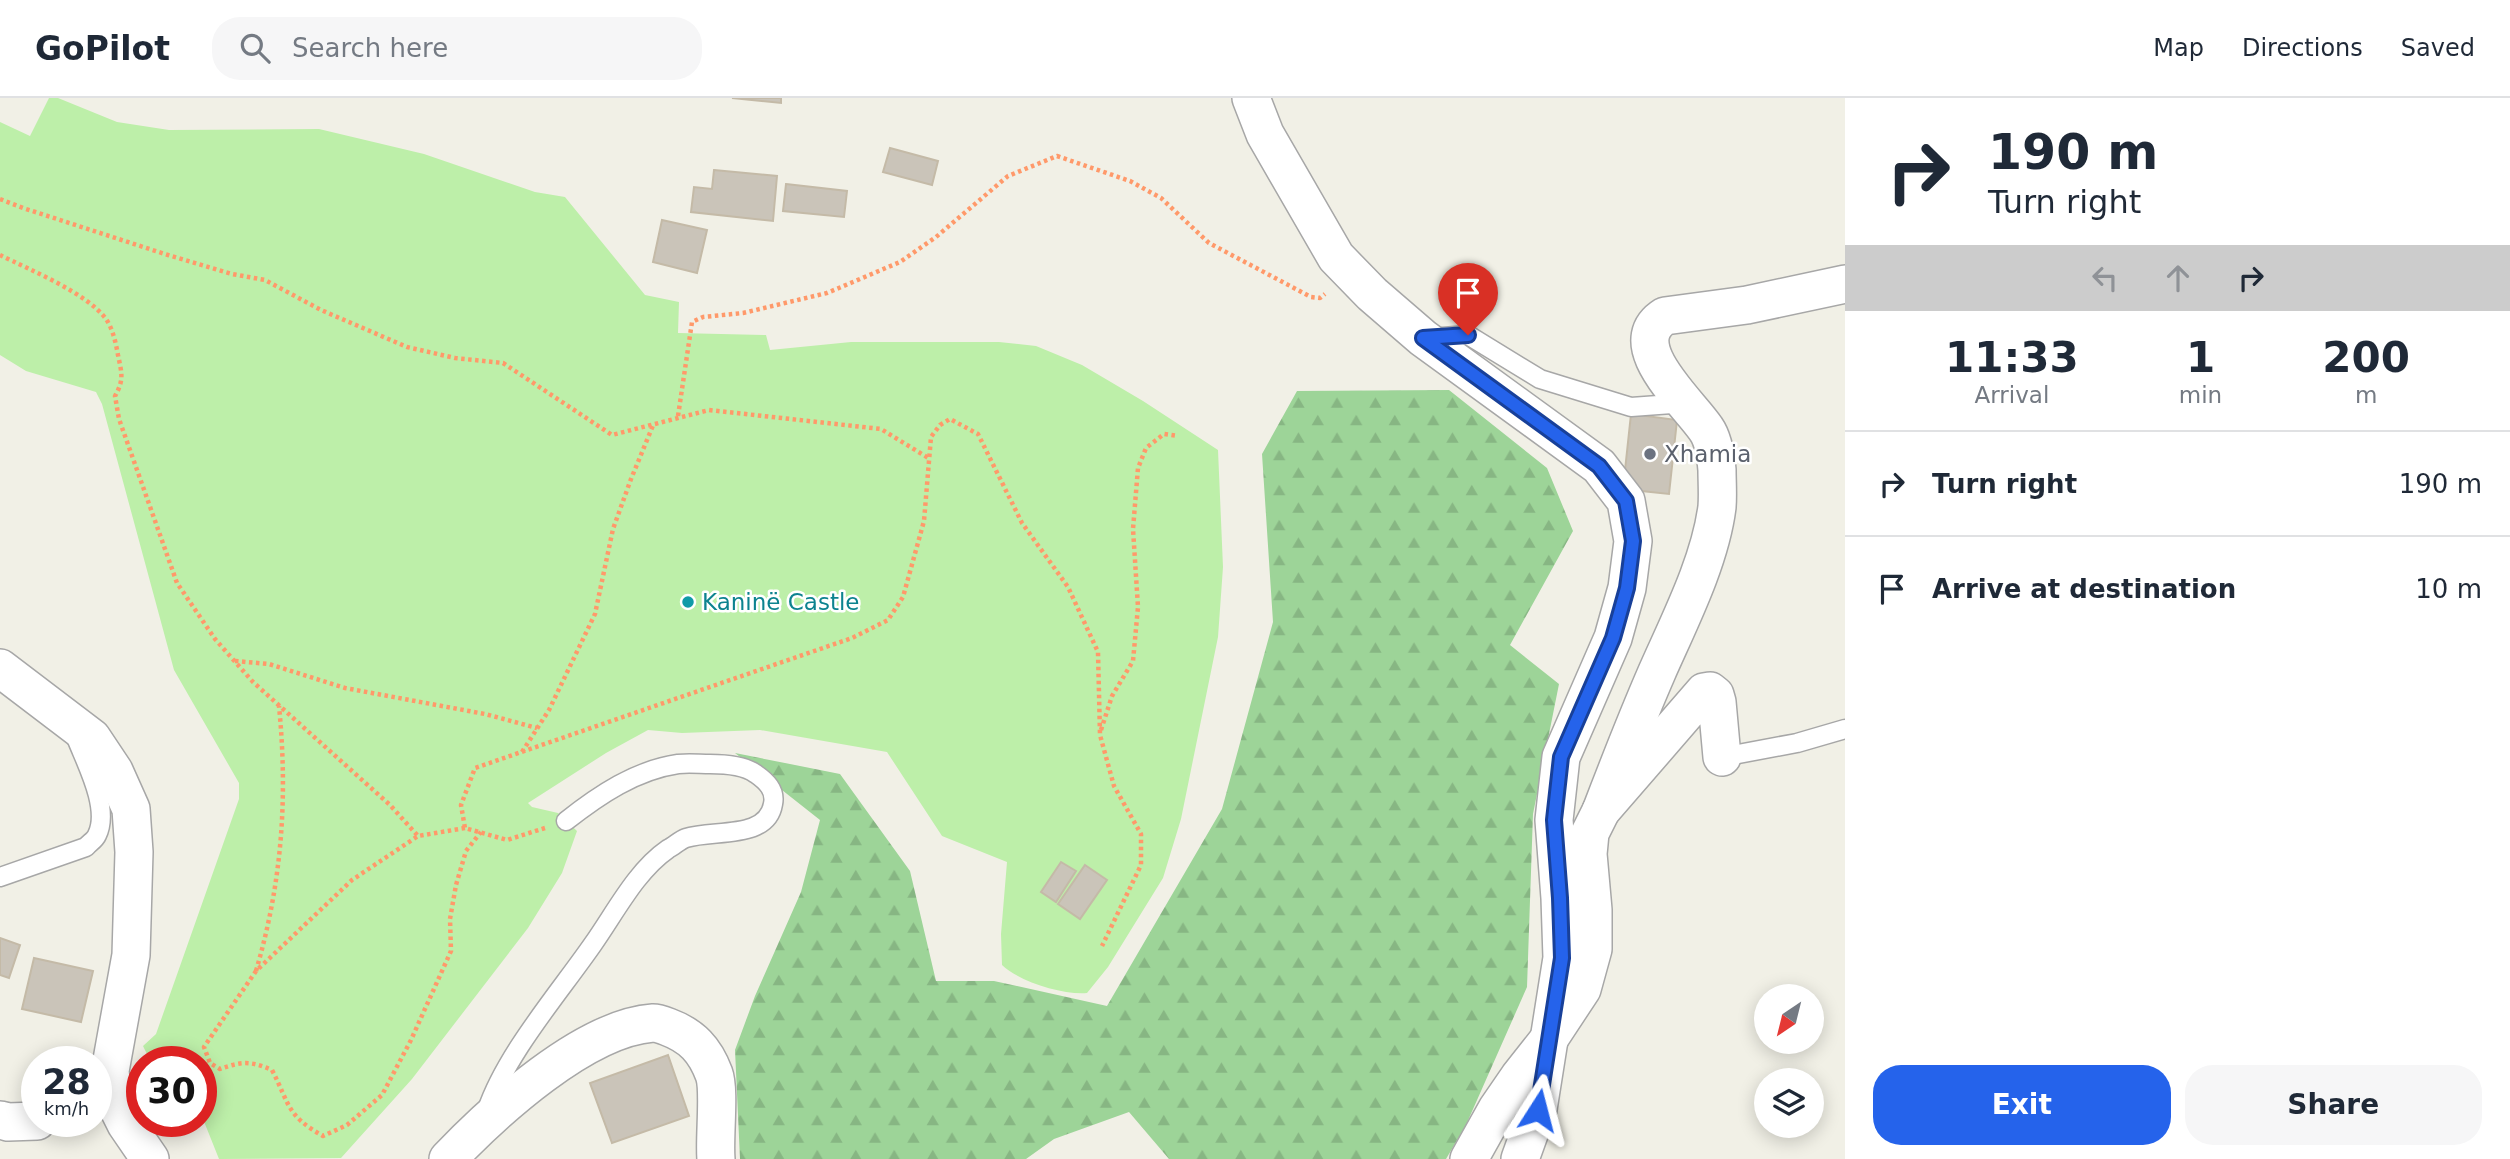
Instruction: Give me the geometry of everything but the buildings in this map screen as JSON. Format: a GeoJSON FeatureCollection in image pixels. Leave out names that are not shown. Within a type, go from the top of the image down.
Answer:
{"type":"FeatureCollection","features":[{"type":"Feature","properties":{"kind":"street"},"geometry":{"type":"LineString","coordinates":[[1251,98],[1265,134],[1336,257],[1372,294],[1423,338],[1599,466],[1626,501],[1633,541],[1627,588],[1613,638],[1561,757],[1554,820],[1562,958],[1538,1110],[1520,1159]]}},
{"type":"Feature","properties":{"kind":"street"},"geometry":{"type":"LineString","coordinates":[[1469,1159],[1518,1077],[1549,1039],[1582,989],[1593,949],[1588,854],[1590,833],[1695,581],[1709,542],[1717,506],[1717,466],[1708,432],[1666,377],[1651,352],[1649,335],[1655,322],[1665,316],[1747,305],[1845,285]]}},
{"type":"Feature","properties":{"kind":"street"},"geometry":{"type":"LineString","coordinates":[[0,668],[92,738],[114,771],[131,809],[134,852],[131,955],[112,1060]]}},
{"type":"Feature","properties":{"kind":"street"},"geometry":{"type":"LineString","coordinates":[[1601,811],[1704,692],[1710,691],[1717,702],[1722,757]]}},
{"type":"Feature","properties":{"kind":"street"},"geometry":{"type":"LineString","coordinates":[[448,1159],[483,1123],[538,1077],[594,1042],[625,1028],[656,1023],[684,1033],[704,1051],[716,1078],[716,1159]]}},
{"type":"Feature","properties":{"kind":"street"},"geometry":{"type":"LineString","coordinates":[[112,1111],[125,1124],[150,1159]]}},
{"type":"Feature","properties":{"kind":"street"},"geometry":{"type":"LineString","coordinates":[[0,1120],[21,1122]]}},
{"type":"Feature","properties":{"kind":"lane"},"geometry":{"type":"LineString","coordinates":[[1423,338],[1468,335],[1540,379],[1630,407],[1686,404]]}},
{"type":"Feature","properties":{"kind":"lane"},"geometry":{"type":"LineString","coordinates":[[0,877],[86,847],[96,837],[101,820],[97,792],[70,721]]}},
{"type":"Feature","properties":{"kind":"lane"},"geometry":{"type":"LineString","coordinates":[[1722,757],[1797,743],[1845,729]]}},
{"type":"Feature","properties":{"kind":"lane"},"geometry":{"type":"LineString","coordinates":[[483,1123],[492,1095],[523,1043],[657,857],[685,839],[753,830],[767,819],[774,802],[769,783],[751,770],[725,764],[679,764],[639,775],[595,798],[566,821]]}},
{"type":"Feature","properties":{"kind":"path"},"geometry":{"type":"LineString","coordinates":[[678,416],[692,322],[703,317],[743,313],[827,293],[900,262],[943,232],[1008,176],[1057,156],[1130,181],[1161,198],[1209,243],[1297,291]]}},
{"type":"Feature","properties":{"kind":"path"},"geometry":{"type":"LineString","coordinates":[[0,199],[168,255],[265,281],[321,310],[407,347],[455,358],[503,363],[612,435],[709,410],[881,429],[930,459]]}},
{"type":"Feature","properties":{"kind":"path"},"geometry":{"type":"LineString","coordinates":[[0,256],[82,299],[106,320],[114,337],[123,383],[115,396],[120,419],[177,583],[215,639],[253,682],[390,805],[418,836]]}},
{"type":"Feature","properties":{"kind":"path"},"geometry":{"type":"LineString","coordinates":[[465,828],[461,804],[475,768],[852,638],[888,620],[902,597],[924,521],[931,437],[940,425],[950,419],[978,434],[1022,523],[1068,587],[1098,652],[1100,734],[1114,786],[1141,834],[1141,865],[1102,946]]}},
{"type":"Feature","properties":{"kind":"path"},"geometry":{"type":"LineString","coordinates":[[522,752],[549,710],[595,614],[614,529],[654,423]]}},
{"type":"Feature","properties":{"kind":"path"},"geometry":{"type":"LineString","coordinates":[[1100,734],[1112,696],[1133,661],[1138,607],[1133,529],[1138,468],[1146,448],[1164,434],[1178,436]]}},
{"type":"Feature","properties":{"kind":"path"},"geometry":{"type":"LineString","coordinates":[[233,660],[269,664],[345,688],[485,714],[537,728]]}},
{"type":"Feature","properties":{"kind":"path"},"geometry":{"type":"LineString","coordinates":[[256,971],[268,930],[283,828],[285,762],[279,706]]}},
{"type":"Feature","properties":{"kind":"path"},"geometry":{"type":"LineString","coordinates":[[481,832],[466,851],[459,874],[450,919],[451,951],[438,981],[382,1095],[347,1125],[323,1136],[303,1124],[288,1108],[272,1070],[256,1063],[237,1063],[220,1069],[210,1063],[205,1047],[256,971],[352,880],[418,836],[465,828],[481,832],[507,840],[566,821]]}},
{"type":"Feature","properties":{"kind":"green space","name":"Kaninë Castle"},"geometry":{"type":"Polygon","coordinates":[[[49,98],[58,98],[117,122],[169,130],[319,129],[424,154],[535,192],[565,197],[645,295],[679,302],[678,333],[766,335],[770,350],[851,342],[999,342],[1036,346],[1082,365],[1218,450],[1223,567],[1218,637],[1181,819],[1163,878],[1108,967],[1087,993],[1077,993],[1042,986],[1020,977],[1002,965],[1001,934],[1007,862],[942,836],[887,752],[760,730],[682,733],[648,730],[606,753],[528,803],[532,807],[558,813],[577,831],[562,873],[528,928],[412,1079],[341,1158],[219,1159],[210,1137],[217,1137],[217,1046],[143,1046],[156,1034],[239,799],[239,783],[174,670],[102,404],[96,392],[26,371],[0,355],[0,122],[30,136],[49,98]]]}},
{"type":"Feature","properties":{"kind":"green space"},"geometry":{"type":"Polygon","coordinates":[[[1449,390],[1547,468],[1573,531],[1510,645],[1559,684],[1533,814],[1527,987],[1466,1125],[1446,1159],[1169,1159],[1129,1112],[1054,1139],[1026,1159],[740,1159],[735,1050],[755,996],[801,892],[820,820],[735,753],[840,774],[910,871],[936,981],[994,981],[1107,1006],[1222,809],[1273,622],[1262,454],[1297,391],[1449,390]]]}},
{"type":"Feature","properties":{"kind":"place","name":"Xhamia"},"geometry":{"type":"Point","coordinates":[1650,454]}},
{"type":"Feature","properties":{"kind":"place","name":"Kaninë Castle"},"geometry":{"type":"Point","coordinates":[688,602]}},
{"type":"Feature","properties":{"kind":"route"},"geometry":{"type":"LineString","coordinates":[[1468,335],[1423,338],[1599,466],[1626,501],[1633,541],[1627,588],[1613,638],[1561,757],[1554,820],[1562,958],[1538,1110]]}}]}
